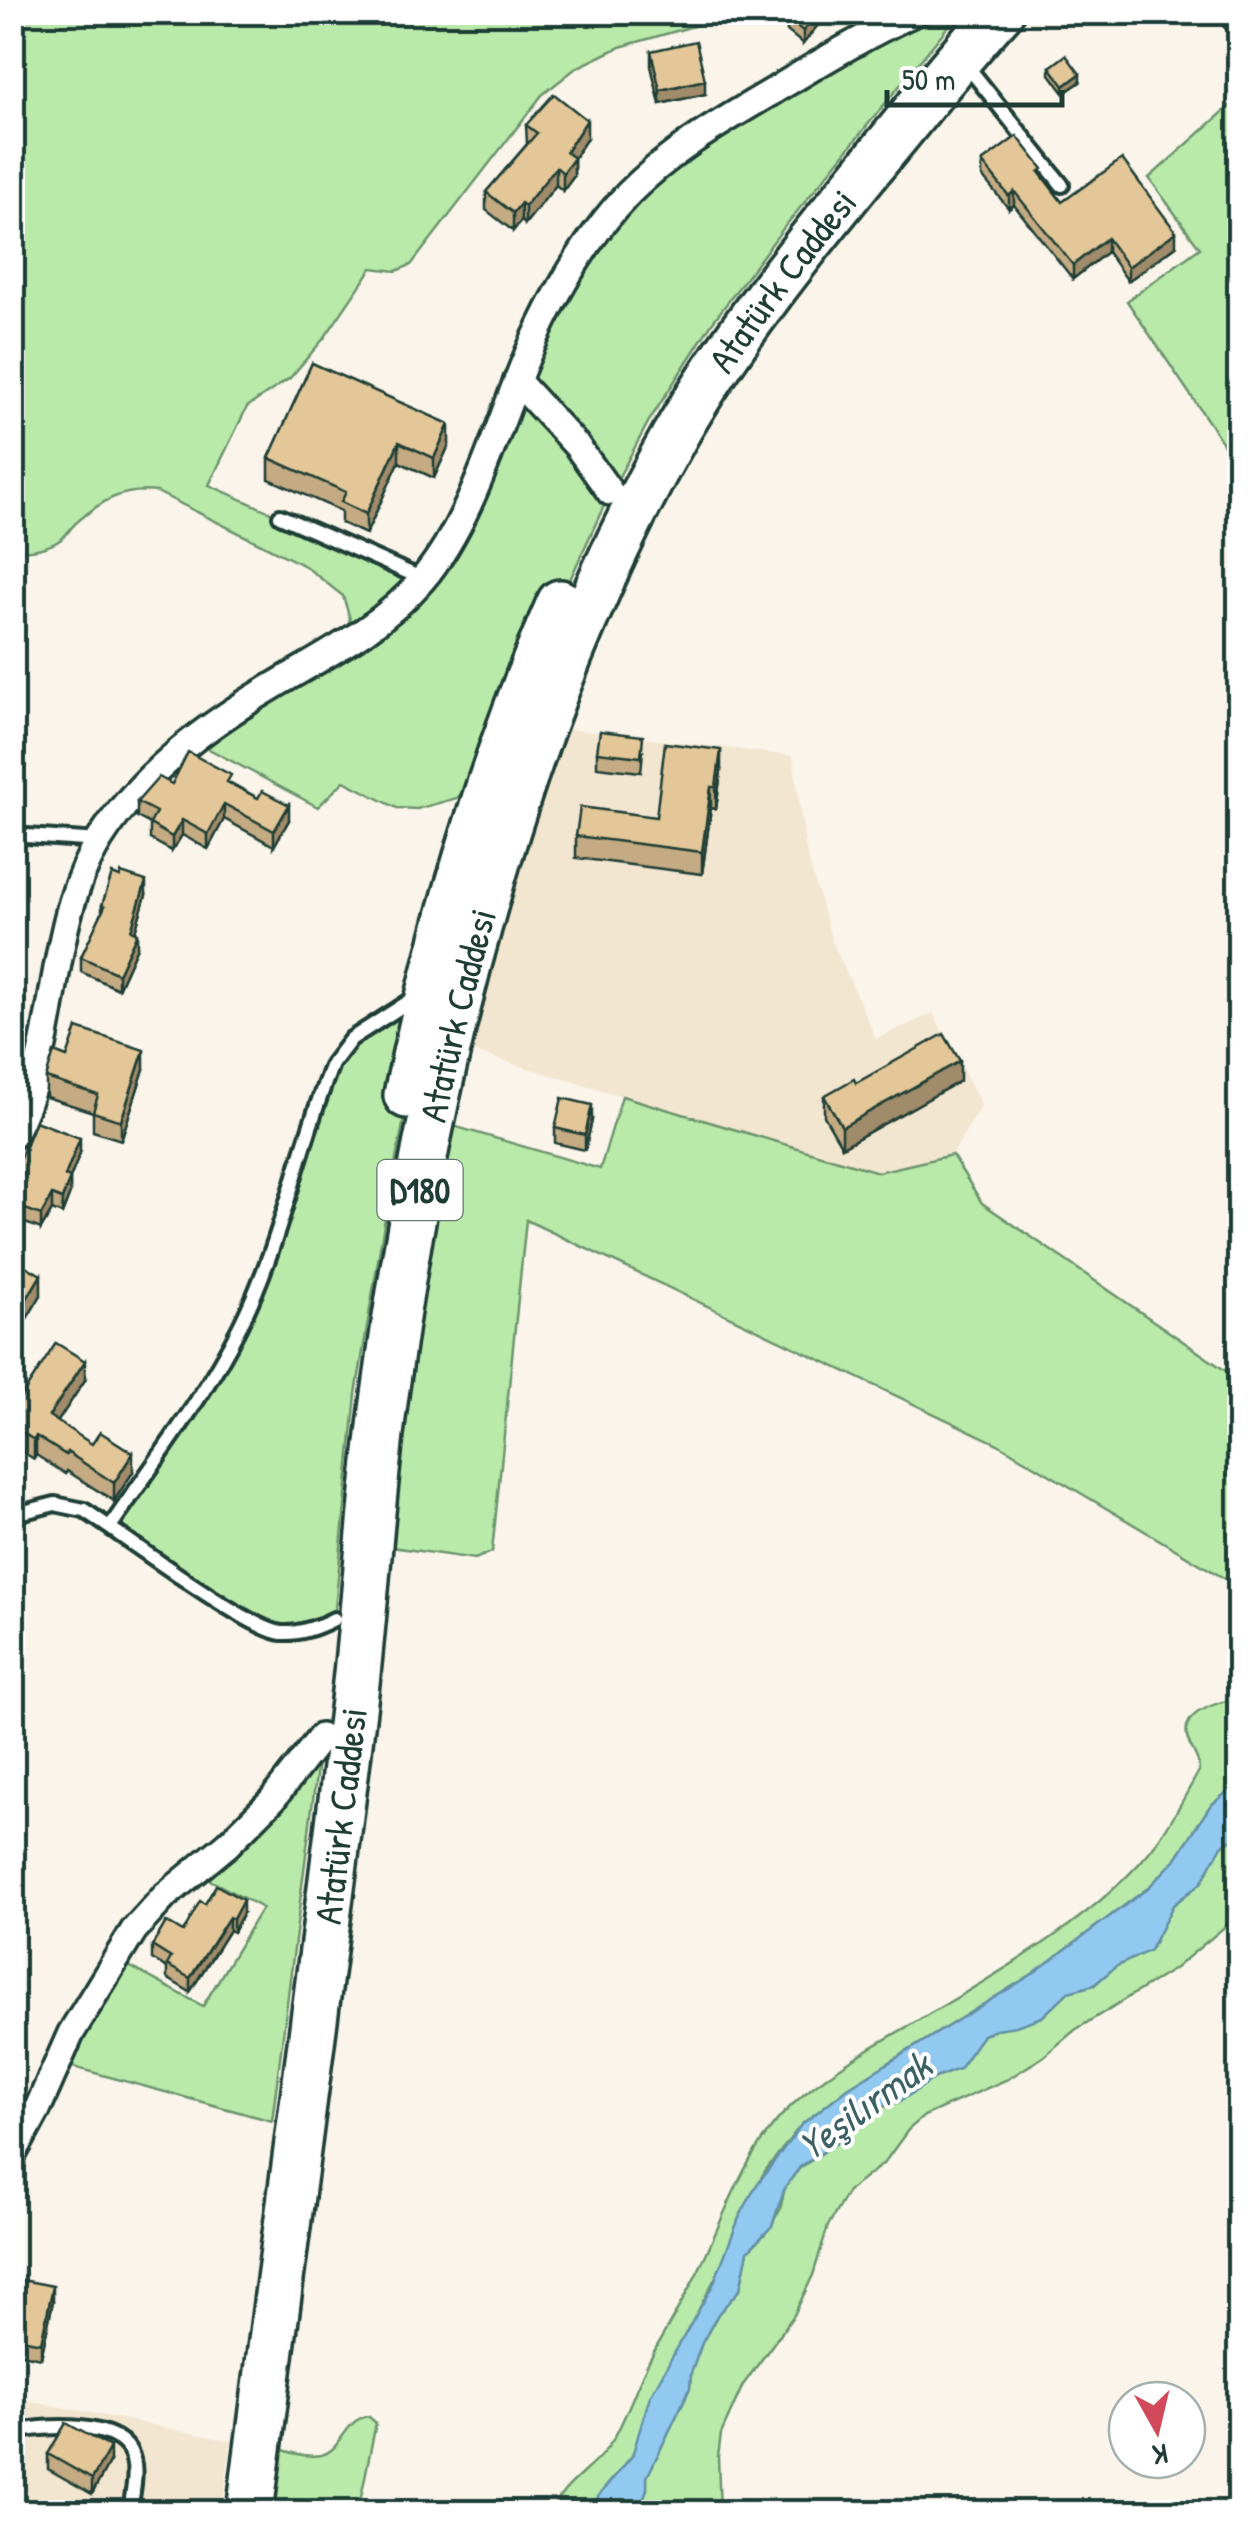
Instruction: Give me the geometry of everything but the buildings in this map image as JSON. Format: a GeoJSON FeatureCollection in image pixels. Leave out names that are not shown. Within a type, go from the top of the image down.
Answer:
{"type":"FeatureCollection","features":[{"type":"Feature","properties":{"kind":"highway","name":"Atatürk Caddesi"},"geometry":{"type":"LineString","coordinates":[[222,2512],[320,1737],[356,1394],[388,1200],[430,988],[499,753],[533,664],[610,492],[649,420],[712,323],[782,230],[960,12]]}},
{"type":"Feature","properties":{"kind":"highway","name":"Atatürk Caddesi"},"geometry":{"type":"LineString","coordinates":[[250,2512],[343,1794],[385,1394],[437,1100],[489,893],[528,765],[564,672],[636,510],[674,436],[735,340],[803,248],[1000,12]]}},
{"type":"Feature","properties":{"kind":"street"},"geometry":{"type":"LineString","coordinates":[[12,1136],[33,1092],[79,884],[99,841],[132,796],[205,729],[337,650],[388,613],[423,579],[465,509],[556,295],[580,256],[627,195],[655,168],[699,137],[878,29],[916,12]]}},
{"type":"Feature","properties":{"kind":"street"},"geometry":{"type":"LineString","coordinates":[[517,381],[577,446],[610,492]]}},
{"type":"Feature","properties":{"kind":"street"},"geometry":{"type":"LineString","coordinates":[[12,2156],[38,2110],[71,2033],[134,1930],[272,1800],[320,1737]]}},
{"type":"Feature","properties":{"kind":"lane"},"geometry":{"type":"LineString","coordinates":[[960,58],[1062,185]]}},
{"type":"Feature","properties":{"kind":"lane"},"geometry":{"type":"LineString","coordinates":[[280,516],[423,579]]}},
{"type":"Feature","properties":{"kind":"lane"},"geometry":{"type":"LineString","coordinates":[[12,835],[99,841]]}},
{"type":"Feature","properties":{"kind":"lane"},"geometry":{"type":"LineString","coordinates":[[110,1527],[206,1389],[241,1324],[332,1064],[351,1039],[430,988]]}},
{"type":"Feature","properties":{"kind":"lane"},"geometry":{"type":"LineString","coordinates":[[12,1515],[67,1504],[84,1510],[263,1627],[280,1633],[314,1628],[334,1618]]}},
{"type":"Feature","properties":{"kind":"lane"},"geometry":{"type":"LineString","coordinates":[[12,2433],[69,2427],[101,2432],[125,2445],[133,2459],[130,2512]]}},
{"type":"Feature","properties":{"kind":"shaded area"},"geometry":{"type":"Polygon","coordinates":[[[543,726],[793,756],[806,852],[832,941],[876,1039],[933,1013],[981,1105],[952,1155],[878,1172],[450,1045],[543,726]]]}},
{"type":"Feature","properties":{"kind":"shaded area"},"geometry":{"type":"Polygon","coordinates":[[[12,2397],[231,2441],[222,2512],[13,2512],[12,2397]]]}},
{"type":"Feature","properties":{"kind":"green space"},"geometry":{"type":"Polygon","coordinates":[[[12,13],[739,13],[620,47],[576,68],[542,95],[411,265],[396,271],[372,268],[325,337],[290,378],[247,407],[209,485],[422,579],[529,351],[627,195],[916,13],[959,13],[782,230],[712,323],[649,421],[568,584],[499,753],[457,798],[417,809],[397,808],[344,781],[318,807],[192,740],[337,650],[350,619],[343,596],[305,566],[157,492],[145,491],[104,502],[55,543],[13,551],[12,13]]]}},
{"type":"Feature","properties":{"kind":"green space"},"geometry":{"type":"Polygon","coordinates":[[[1239,98],[1239,467],[1127,301],[1200,248],[1149,178],[1239,98]]]}},
{"type":"Feature","properties":{"kind":"green space"},"geometry":{"type":"Polygon","coordinates":[[[430,989],[388,1200],[356,1394],[334,1619],[280,1633],[110,1527],[241,1324],[317,1102],[351,1039],[430,989]]]}},
{"type":"Feature","properties":{"kind":"green space"},"geometry":{"type":"Polygon","coordinates":[[[622,1096],[878,1172],[952,1155],[982,1203],[1239,1380],[1239,1587],[998,1444],[526,1220],[492,1552],[475,1559],[370,1544],[433,1120],[600,1169],[622,1096]]]}},
{"type":"Feature","properties":{"kind":"green space"},"geometry":{"type":"Polygon","coordinates":[[[1239,1697],[1239,1775],[1231,1789],[1210,1806],[1175,1860],[1148,1888],[1031,1975],[848,2088],[801,2125],[765,2171],[739,2218],[724,2261],[671,2363],[632,2456],[599,2495],[591,2512],[551,2512],[564,2491],[614,2438],[648,2363],[696,2276],[739,2180],[776,2122],[806,2092],[840,2068],[1020,1959],[1110,1892],[1157,1842],[1199,1771],[1188,1740],[1189,1721],[1212,1705],[1239,1697]]]}},
{"type":"Feature","properties":{"kind":"green space"},"geometry":{"type":"Polygon","coordinates":[[[321,1737],[272,2121],[58,2063],[116,1959],[203,2006],[262,1908],[195,1872],[321,1737]]]}},
{"type":"Feature","properties":{"kind":"green space"},"geometry":{"type":"Polygon","coordinates":[[[1239,1828],[1239,1915],[1174,1969],[1075,2030],[1043,2057],[1008,2079],[924,2116],[908,2130],[884,2163],[848,2191],[828,2226],[813,2275],[794,2315],[743,2385],[721,2434],[720,2512],[638,2512],[647,2477],[690,2388],[702,2343],[718,2314],[740,2289],[748,2251],[780,2210],[785,2187],[800,2168],[847,2136],[864,2110],[884,2107],[959,2069],[983,2035],[1042,2017],[1068,1992],[1094,1985],[1115,1967],[1150,1950],[1173,1905],[1201,1883],[1222,1846],[1239,1828]]]}},
{"type":"Feature","properties":{"kind":"green space"},"geometry":{"type":"Polygon","coordinates":[[[368,2416],[376,2423],[358,2512],[250,2512],[259,2442],[297,2454],[321,2455],[334,2447],[353,2423],[368,2416]]]}},
{"type":"Feature","properties":{"kind":"water","name":"Yeşilırmak"},"geometry":{"type":"Polygon","coordinates":[[[1239,1775],[1239,1828],[1222,1846],[1201,1883],[1173,1905],[1150,1950],[1115,1967],[1094,1985],[1068,1992],[1042,2017],[983,2035],[959,2069],[935,2078],[899,2102],[864,2110],[847,2136],[800,2167],[785,2187],[772,2226],[748,2251],[740,2289],[718,2314],[702,2343],[690,2388],[647,2477],[638,2512],[591,2512],[599,2495],[632,2456],[650,2396],[713,2285],[756,2186],[801,2125],[848,2088],[1031,1975],[1148,1888],[1175,1860],[1210,1806],[1231,1789],[1239,1775]]]}}]}
